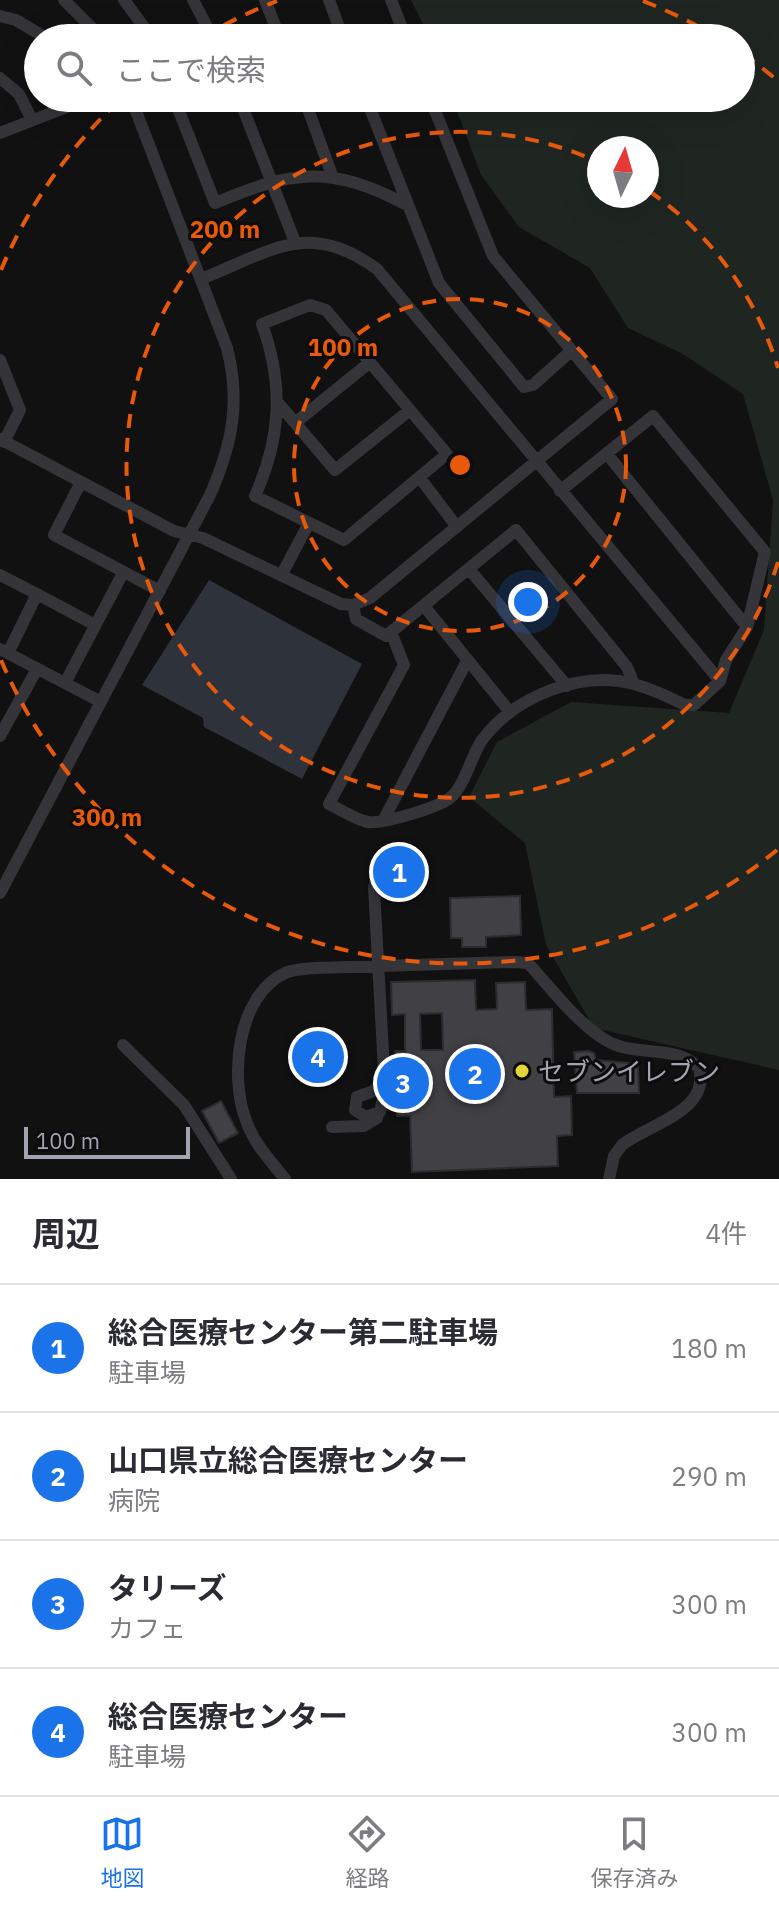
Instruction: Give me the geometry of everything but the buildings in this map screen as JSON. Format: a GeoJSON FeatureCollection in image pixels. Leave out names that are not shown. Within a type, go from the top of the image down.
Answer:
{"type":"FeatureCollection","features":[{"type":"Feature","properties":{"kind":"street"},"geometry":{"type":"LineString","coordinates":[[64,0],[88,24]]}},
{"type":"Feature","properties":{"kind":"street"},"geometry":{"type":"LineString","coordinates":[[124,0],[142,24]]}},
{"type":"Feature","properties":{"kind":"street"},"geometry":{"type":"LineString","coordinates":[[193,0],[206,24]]}},
{"type":"Feature","properties":{"kind":"street"},"geometry":{"type":"LineString","coordinates":[[265,0],[274,24]]}},
{"type":"Feature","properties":{"kind":"street"},"geometry":{"type":"LineString","coordinates":[[329,0],[338,24]]}},
{"type":"Feature","properties":{"kind":"street"},"geometry":{"type":"LineString","coordinates":[[391,0],[400,24]]}},
{"type":"Feature","properties":{"kind":"street"},"geometry":{"type":"LineString","coordinates":[[0,16],[24,25]]}},
{"type":"Feature","properties":{"kind":"street"},"geometry":{"type":"LineString","coordinates":[[0,78],[19,94],[24,104]]}},
{"type":"Feature","properties":{"kind":"street"},"geometry":{"type":"LineString","coordinates":[[28,112],[32,120]]}},
{"type":"Feature","properties":{"kind":"street"},"geometry":{"type":"LineString","coordinates":[[0,133],[52,112]]}},
{"type":"Feature","properties":{"kind":"street"},"geometry":{"type":"LineString","coordinates":[[0,893],[189,536],[227,457],[236,413],[232,366],[136,112]]}},
{"type":"Feature","properties":{"kind":"street"},"geometry":{"type":"LineString","coordinates":[[179,112],[215,203],[269,180],[332,175],[363,183],[405,204]]}},
{"type":"Feature","properties":{"kind":"street"},"geometry":{"type":"LineString","coordinates":[[244,112],[295,242]]}},
{"type":"Feature","properties":{"kind":"street"},"geometry":{"type":"LineString","coordinates":[[309,112],[332,175]]}},
{"type":"Feature","properties":{"kind":"street"},"geometry":{"type":"LineString","coordinates":[[371,112],[405,204],[439,283],[524,387],[533,385],[571,351]]}},
{"type":"Feature","properties":{"kind":"street"},"geometry":{"type":"LineString","coordinates":[[0,360],[20,410],[2,441],[189,536],[203,538],[341,604],[353,605],[370,598],[612,399],[493,256],[436,112]]}},
{"type":"Feature","properties":{"kind":"street"},"geometry":{"type":"LineString","coordinates":[[201,279],[295,242],[313,241],[342,247],[377,269],[720,681]]}},
{"type":"Feature","properties":{"kind":"street"},"geometry":{"type":"LineString","coordinates":[[318,305],[326,310],[447,454],[344,540],[255,496],[268,467],[279,404],[272,351],[262,324],[318,305]]}},
{"type":"Feature","properties":{"kind":"street"},"geometry":{"type":"LineString","coordinates":[[295,423],[369,363]]}},
{"type":"Feature","properties":{"kind":"street"},"geometry":{"type":"LineString","coordinates":[[279,404],[335,470],[410,410]]}},
{"type":"Feature","properties":{"kind":"street"},"geometry":{"type":"LineString","coordinates":[[391,632],[404,665],[329,804],[368,822],[425,809],[451,798],[480,743],[510,712],[541,694],[591,681],[634,684],[694,705],[720,681],[726,660],[747,627],[765,552],[653,416],[560,491]]}},
{"type":"Feature","properties":{"kind":"street"},"geometry":{"type":"LineString","coordinates":[[607,454],[747,627]]}},
{"type":"Feature","properties":{"kind":"street"},"geometry":{"type":"LineString","coordinates":[[420,478],[457,527]]}},
{"type":"Feature","properties":{"kind":"street"},"geometry":{"type":"LineString","coordinates":[[81,482],[54,535],[160,591]]}},
{"type":"Feature","properties":{"kind":"street"},"geometry":{"type":"LineString","coordinates":[[282,574],[309,523]]}},
{"type":"Feature","properties":{"kind":"street"},"geometry":{"type":"LineString","coordinates":[[353,605],[356,619],[386,636],[516,530],[627,667],[634,684]]}},
{"type":"Feature","properties":{"kind":"street"},"geometry":{"type":"LineString","coordinates":[[469,569],[567,686]]}},
{"type":"Feature","properties":{"kind":"street"},"geometry":{"type":"LineString","coordinates":[[65,683],[123,573]]}},
{"type":"Feature","properties":{"kind":"street"},"geometry":{"type":"LineString","coordinates":[[0,575],[95,625]]}},
{"type":"Feature","properties":{"kind":"street"},"geometry":{"type":"LineString","coordinates":[[37,594],[4,651],[101,702]]}},
{"type":"Feature","properties":{"kind":"street"},"geometry":{"type":"LineString","coordinates":[[424,606],[510,712]]}},
{"type":"Feature","properties":{"kind":"street"},"geometry":{"type":"LineString","coordinates":[[384,819],[467,661]]}},
{"type":"Feature","properties":{"kind":"street"},"geometry":{"type":"LineString","coordinates":[[2,728],[37,669]]}},
{"type":"Feature","properties":{"kind":"street"},"geometry":{"type":"LineString","coordinates":[[332,1127],[364,1126],[376,1120],[385,1089],[382,1080],[374,888],[379,867]]}},
{"type":"Feature","properties":{"kind":"street"},"geometry":{"type":"LineString","coordinates":[[285,1179],[260,1149],[248,1127],[240,1100],[237,1057],[261,994],[285,973],[315,968],[528,963],[594,1033],[611,1043],[640,1052],[684,1057],[699,1068],[701,1086],[695,1100],[622,1145],[614,1156],[609,1179]]}},
{"type":"Feature","properties":{"kind":"street"},"geometry":{"type":"LineString","coordinates":[[123,1045],[184,1105],[231,1179]]}},
{"type":"Feature","properties":{"kind":"street"},"geometry":{"type":"LineString","coordinates":[[380,1112],[366,1117],[355,1110],[355,1103],[357,1097],[374,1091],[382,1080]]}},
{"type":"Feature","properties":{"kind":"shaded area"},"geometry":{"type":"Polygon","coordinates":[[[411,0],[779,0],[779,1070],[594,1028],[546,945],[525,843],[469,797],[497,742],[571,702],[729,713],[764,630],[773,500],[743,394],[683,354],[628,328],[590,268],[519,227],[481,175],[457,112],[755,112],[755,24],[423,24],[411,0]]]}},
{"type":"Feature","properties":{"kind":"shaded area"},"geometry":{"type":"Polygon","coordinates":[[[209,580],[362,664],[302,779],[204,727],[203,718],[142,685],[209,580]]]}},
{"type":"Feature","properties":{"kind":"place","name":"総合医療センター第二駐車場"},"geometry":{"type":"Point","coordinates":[399,872]}},
{"type":"Feature","properties":{"kind":"place","name":"総合医療センター"},"geometry":{"type":"Point","coordinates":[318,1057]}},
{"type":"Feature","properties":{"kind":"place","name":"セブンイレブン"},"geometry":{"type":"Point","coordinates":[522,1071]}},
{"type":"Feature","properties":{"kind":"place","name":"山口県立総合医療センター"},"geometry":{"type":"Point","coordinates":[475,1074]}},
{"type":"Feature","properties":{"kind":"place","name":"タリーズ"},"geometry":{"type":"Point","coordinates":[403,1083]}}]}
